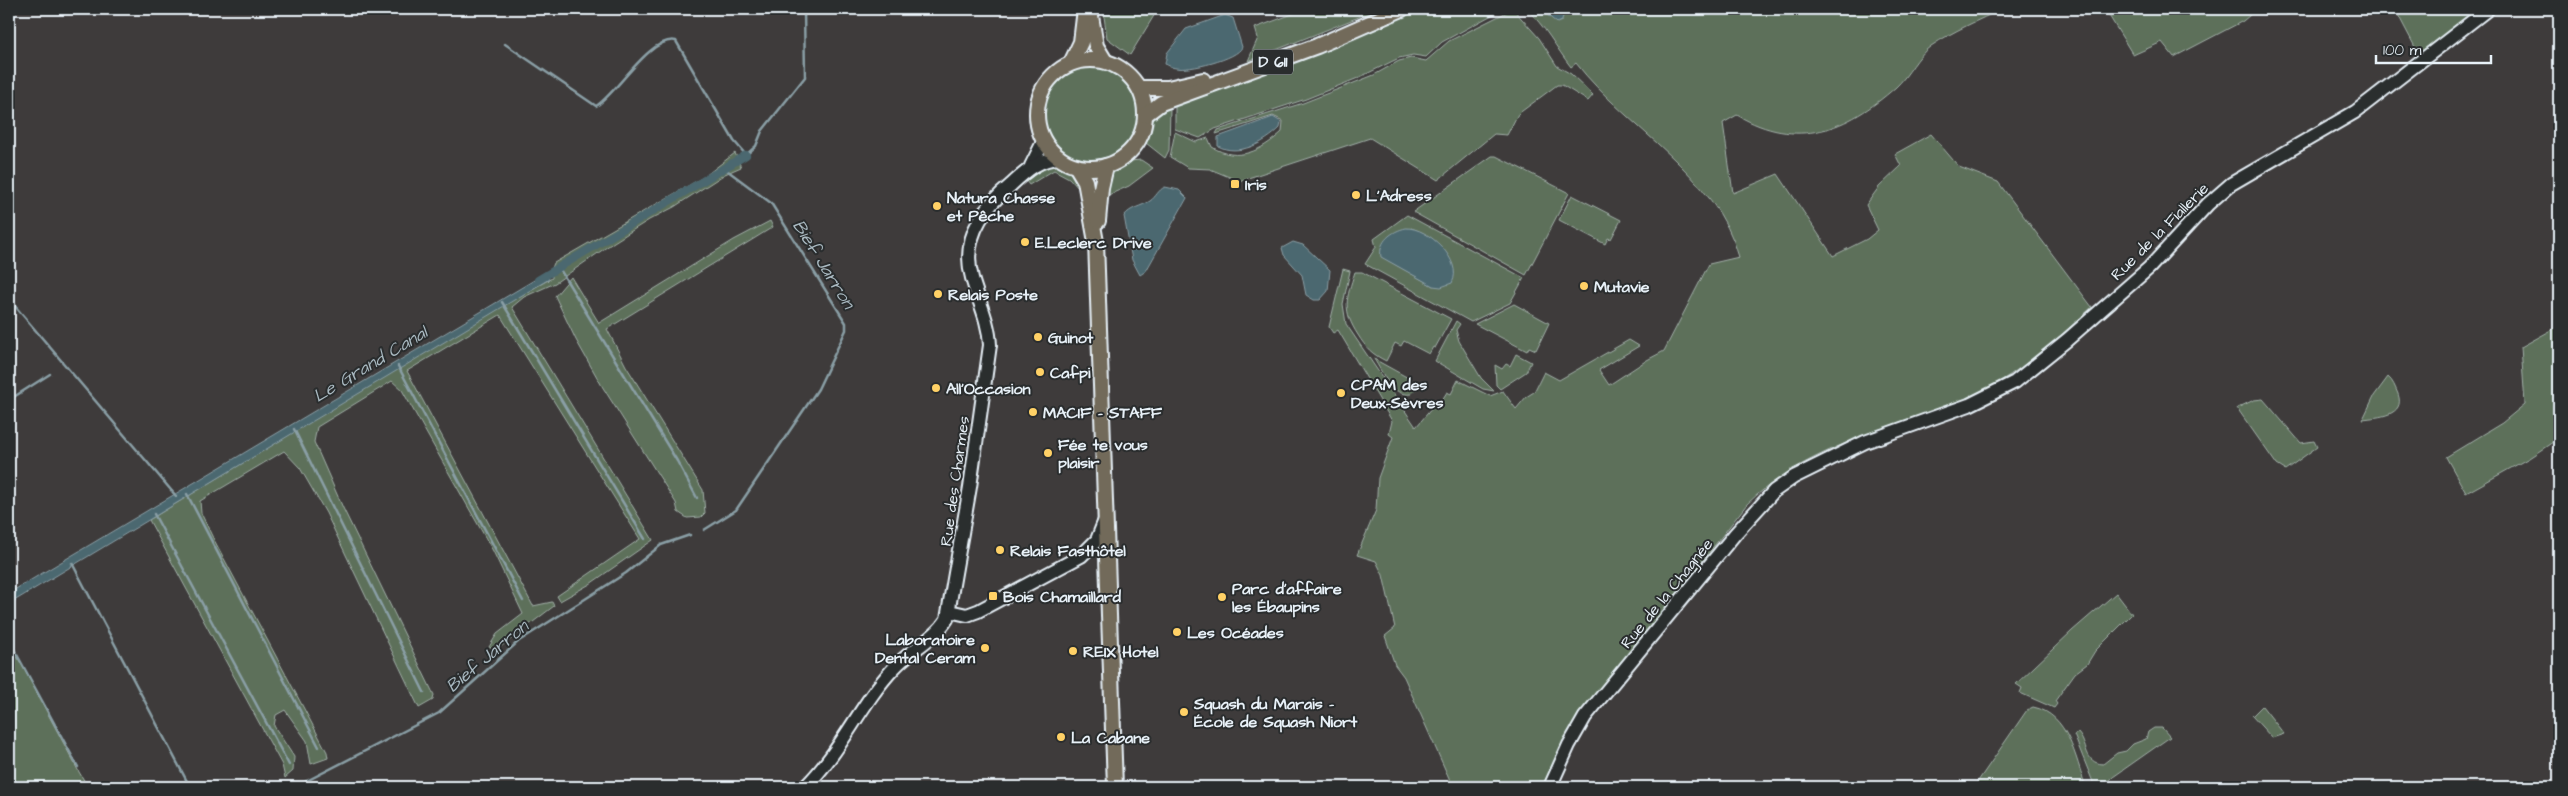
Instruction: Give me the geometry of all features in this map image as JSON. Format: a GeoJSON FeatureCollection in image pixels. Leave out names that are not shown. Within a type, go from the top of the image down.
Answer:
{"type":"FeatureCollection","features":[{"type":"Feature","properties":{"kind":"main road"},"geometry":{"type":"LineString","coordinates":[[1071,64],[1081,42],[1085,9]]}},
{"type":"Feature","properties":{"kind":"main road"},"geometry":{"type":"LineString","coordinates":[[1090,9],[1096,46],[1104,61]]}},
{"type":"Feature","properties":{"kind":"main road","name":"D 611"},"geometry":{"type":"LineString","coordinates":[[1139,88],[1168,88],[1224,75],[1316,41],[1390,9]]}},
{"type":"Feature","properties":{"kind":"main road","name":"D 611"},"geometry":{"type":"LineString","coordinates":[[1145,115],[1161,104],[1317,46],[1402,9]]}},
{"type":"Feature","properties":{"kind":"main road"},"geometry":{"type":"LineString","coordinates":[[1088,60],[1104,61],[1122,69],[1139,88],[1145,115],[1143,130],[1134,147],[1120,159],[1106,166],[1076,166],[1060,158],[1044,140],[1038,120],[1039,100],[1042,91],[1054,74],[1071,64],[1088,60]]}},
{"type":"Feature","properties":{"kind":"main road"},"geometry":{"type":"LineString","coordinates":[[1076,166],[1085,181],[1096,242]]}},
{"type":"Feature","properties":{"kind":"main road"},"geometry":{"type":"LineString","coordinates":[[1106,166],[1101,188],[1096,242],[1114,787]]}},
{"type":"Feature","properties":{"kind":"street","name":"Rue de la Fiallerie"},"geometry":{"type":"LineString","coordinates":[[1843,452],[1865,442],[1969,404],[2015,382],[2067,340],[2149,268],[2208,204],[2231,184],[2355,112],[2488,9]]}},
{"type":"Feature","properties":{"kind":"street","name":"Rue des Charmes"},"geometry":{"type":"LineString","coordinates":[[1028,171],[1044,140]]}},
{"type":"Feature","properties":{"kind":"street","name":"Rue des Charmes"},"geometry":{"type":"LineString","coordinates":[[806,787],[834,756],[884,680],[905,657],[938,632],[947,619],[970,488],[990,345],[986,321],[970,272],[970,244],[976,226],[987,208],[1028,171],[1047,159],[1060,158]]}},
{"type":"Feature","properties":{"kind":"street","name":"Rue de la Chagnée"},"geometry":{"type":"LineString","coordinates":[[1550,787],[1569,745],[1585,717],[1765,499],[1794,477],[1843,452]]}},
{"type":"Feature","properties":{"kind":"street"},"geometry":{"type":"LineString","coordinates":[[949,611],[971,614],[1087,551],[1097,540],[1105,520]]}},
{"type":"Feature","properties":{"kind":"green space"},"geometry":{"type":"Polygon","coordinates":[[[1103,9],[1141,9],[1151,11],[1158,9],[1130,55],[1107,38],[1103,9]]]}},
{"type":"Feature","properties":{"kind":"green space"},"geometry":{"type":"Polygon","coordinates":[[[1306,9],[1379,9],[1248,61],[1258,38],[1255,28],[1306,9]]]}},
{"type":"Feature","properties":{"kind":"green space"},"geometry":{"type":"Polygon","coordinates":[[[1414,9],[1503,9],[1442,42],[1426,57],[1413,55],[1399,58],[1358,78],[1306,99],[1215,129],[1200,138],[1175,129],[1175,106],[1414,9]]]}},
{"type":"Feature","properties":{"kind":"green space"},"geometry":{"type":"Polygon","coordinates":[[[1513,9],[1539,38],[1557,66],[1571,74],[1593,95],[1588,101],[1562,85],[1557,85],[1518,114],[1507,135],[1494,134],[1438,180],[1370,138],[1239,181],[1210,169],[1188,168],[1170,157],[1175,132],[1196,142],[1208,138],[1212,147],[1222,152],[1231,154],[1249,153],[1266,145],[1282,132],[1283,121],[1273,116],[1216,134],[1218,130],[1303,103],[1374,75],[1399,61],[1411,58],[1426,61],[1449,41],[1513,9]]]}},
{"type":"Feature","properties":{"kind":"green space"},"geometry":{"type":"Polygon","coordinates":[[[1526,9],[2002,9],[1931,46],[1921,55],[1896,87],[1858,115],[1840,124],[1820,131],[1800,133],[1780,132],[1759,126],[1737,115],[1723,123],[1733,193],[1778,174],[1833,256],[1867,239],[1878,230],[1866,205],[1879,187],[1901,166],[1895,154],[1931,134],[1959,167],[1998,182],[2092,307],[2028,362],[1974,396],[1939,411],[1869,434],[1826,452],[1784,475],[1765,488],[1747,504],[1635,647],[1588,702],[1571,728],[1543,787],[1453,787],[1404,677],[1395,665],[1385,636],[1395,628],[1383,575],[1376,561],[1357,555],[1376,510],[1378,478],[1393,437],[1389,434],[1392,421],[1338,330],[1333,333],[1329,327],[1343,269],[1350,271],[1343,304],[1346,324],[1416,427],[1433,407],[1437,408],[1447,392],[1451,394],[1458,380],[1490,396],[1503,391],[1516,409],[1526,397],[1534,392],[1544,372],[1559,380],[1629,340],[1639,346],[1599,370],[1609,385],[1664,351],[1709,264],[1739,257],[1727,227],[1711,201],[1691,176],[1597,87],[1576,63],[1571,67],[1545,29],[1526,9]]]}},
{"type":"Feature","properties":{"kind":"green space"},"geometry":{"type":"Polygon","coordinates":[[[2105,9],[2257,9],[2243,21],[2174,57],[2162,42],[2133,55],[2105,9]]]}},
{"type":"Feature","properties":{"kind":"green space"},"geometry":{"type":"Polygon","coordinates":[[[2395,9],[2470,9],[2473,15],[2425,66],[2395,9]]]}},
{"type":"Feature","properties":{"kind":"green space"},"geometry":{"type":"Polygon","coordinates":[[[1091,65],[1110,69],[1125,80],[1136,95],[1140,114],[1136,133],[1125,148],[1110,159],[1091,163],[1072,159],[1057,148],[1046,133],[1042,114],[1046,95],[1057,80],[1072,69],[1091,65]]]}},
{"type":"Feature","properties":{"kind":"green space"},"geometry":{"type":"Polygon","coordinates":[[[1170,107],[1169,150],[1165,158],[1146,143],[1152,121],[1170,107]]]}},
{"type":"Feature","properties":{"kind":"green space"},"geometry":{"type":"Polygon","coordinates":[[[735,153],[741,167],[725,174],[674,207],[649,220],[555,283],[524,297],[512,307],[653,540],[590,584],[560,601],[557,596],[640,539],[500,315],[407,371],[533,606],[552,602],[554,606],[499,648],[493,649],[489,647],[497,634],[523,614],[493,551],[402,390],[392,381],[317,427],[314,442],[343,508],[434,695],[433,700],[419,708],[326,513],[300,468],[284,451],[200,501],[201,513],[212,536],[327,752],[328,758],[311,764],[307,741],[285,710],[276,715],[274,726],[294,757],[293,771],[285,778],[282,765],[149,520],[498,308],[552,278],[554,263],[705,176],[735,153]]]}},
{"type":"Feature","properties":{"kind":"green space"},"geometry":{"type":"Polygon","coordinates":[[[1492,156],[1496,156],[1569,193],[1526,275],[1413,212],[1492,156]]]}},
{"type":"Feature","properties":{"kind":"green space"},"geometry":{"type":"Polygon","coordinates":[[[1141,160],[1153,168],[1129,186],[1106,196],[1113,172],[1130,161],[1141,160]]]}},
{"type":"Feature","properties":{"kind":"green space"},"geometry":{"type":"Polygon","coordinates":[[[1053,164],[1076,175],[1081,191],[1069,178],[1054,170],[1029,185],[1026,181],[1053,164]]]}},
{"type":"Feature","properties":{"kind":"green space"},"geometry":{"type":"Polygon","coordinates":[[[1572,195],[1621,220],[1611,239],[1608,238],[1605,244],[1559,220],[1572,195]]]}},
{"type":"Feature","properties":{"kind":"green space"},"geometry":{"type":"Polygon","coordinates":[[[1407,215],[1524,278],[1510,303],[1471,322],[1365,264],[1376,247],[1374,239],[1407,215]],[[1411,228],[1382,257],[1433,286],[1454,274],[1452,266],[1449,258],[1439,245],[1419,231],[1411,228]]]}},
{"type":"Feature","properties":{"kind":"green space"},"geometry":{"type":"Polygon","coordinates":[[[770,221],[773,227],[607,329],[626,366],[703,490],[705,513],[701,517],[687,518],[678,512],[676,503],[602,386],[576,340],[555,296],[571,277],[599,323],[734,240],[770,221]]]}},
{"type":"Feature","properties":{"kind":"green space"},"geometry":{"type":"Polygon","coordinates":[[[1355,272],[1362,272],[1451,319],[1435,348],[1433,347],[1429,354],[1404,341],[1401,346],[1395,343],[1386,361],[1367,347],[1353,326],[1348,311],[1349,290],[1355,272]]]}},
{"type":"Feature","properties":{"kind":"green space"},"geometry":{"type":"Polygon","coordinates":[[[1514,304],[1549,323],[1536,350],[1529,347],[1527,351],[1475,324],[1514,304]]]}},
{"type":"Feature","properties":{"kind":"green space"},"geometry":{"type":"Polygon","coordinates":[[[1456,321],[1460,324],[1456,330],[1459,341],[1481,378],[1494,391],[1483,389],[1435,361],[1456,321]]]}},
{"type":"Feature","properties":{"kind":"green space"},"geometry":{"type":"Polygon","coordinates":[[[2559,326],[2559,438],[2529,458],[2466,493],[2446,457],[2502,423],[2525,404],[2521,347],[2559,326]]]}},
{"type":"Feature","properties":{"kind":"green space"},"geometry":{"type":"Polygon","coordinates":[[[1516,354],[1531,362],[1526,372],[1500,389],[1496,385],[1495,365],[1502,369],[1506,364],[1510,366],[1516,354]]]}},
{"type":"Feature","properties":{"kind":"green space"},"geometry":{"type":"Polygon","coordinates":[[[1374,359],[1421,385],[1411,394],[1398,392],[1389,383],[1374,359]]]}},
{"type":"Feature","properties":{"kind":"green space"},"geometry":{"type":"Polygon","coordinates":[[[2388,377],[2393,382],[2398,394],[2398,407],[2389,414],[2363,419],[2374,396],[2388,377]]]}},
{"type":"Feature","properties":{"kind":"green space"},"geometry":{"type":"Polygon","coordinates":[[[2263,399],[2301,443],[2314,441],[2317,447],[2285,470],[2277,465],[2237,408],[2254,400],[2263,399]]]}},
{"type":"Feature","properties":{"kind":"green space"},"geometry":{"type":"Polygon","coordinates":[[[2116,593],[2132,614],[2095,651],[2087,664],[2075,673],[2055,701],[2057,704],[2054,708],[2020,693],[2022,688],[2016,684],[2072,631],[2116,593]]]}},
{"type":"Feature","properties":{"kind":"green space"},"geometry":{"type":"Polygon","coordinates":[[[9,641],[79,772],[88,787],[9,787],[9,641]]]}},
{"type":"Feature","properties":{"kind":"green space"},"geometry":{"type":"Polygon","coordinates":[[[2262,706],[2284,734],[2272,738],[2252,716],[2262,706]]]}},
{"type":"Feature","properties":{"kind":"green space"},"geometry":{"type":"Polygon","coordinates":[[[2033,707],[2045,711],[2055,718],[2063,728],[2074,751],[2086,787],[1974,787],[2027,710],[2033,707]]]}},
{"type":"Feature","properties":{"kind":"green space"},"geometry":{"type":"Polygon","coordinates":[[[2154,728],[2162,728],[2170,737],[2113,777],[2103,787],[2095,787],[2074,735],[2078,733],[2081,737],[2092,760],[2103,764],[2117,753],[2126,751],[2133,744],[2146,739],[2148,732],[2154,728]]]}},
{"type":"Feature","properties":{"kind":"water"},"geometry":{"type":"Polygon","coordinates":[[[1540,9],[1558,9],[1563,16],[1562,21],[1557,23],[1540,9]]]}},
{"type":"Feature","properties":{"kind":"water"},"geometry":{"type":"Polygon","coordinates":[[[1225,15],[1233,18],[1242,47],[1239,51],[1223,60],[1191,68],[1175,68],[1165,64],[1167,53],[1186,29],[1225,15]]]}},
{"type":"Feature","properties":{"kind":"water"},"geometry":{"type":"Polygon","coordinates":[[[1273,117],[1281,122],[1280,128],[1267,139],[1242,149],[1226,149],[1218,146],[1218,137],[1273,117]]]}},
{"type":"Feature","properties":{"kind":"water"},"geometry":{"type":"Polygon","coordinates":[[[1165,187],[1179,190],[1187,198],[1146,271],[1140,275],[1132,260],[1124,216],[1150,201],[1165,187]]]}},
{"type":"Feature","properties":{"kind":"water"},"geometry":{"type":"Polygon","coordinates":[[[1406,228],[1424,233],[1442,247],[1453,265],[1452,283],[1441,287],[1433,286],[1381,257],[1382,246],[1387,238],[1391,234],[1406,228]]]}},
{"type":"Feature","properties":{"kind":"water"},"geometry":{"type":"Polygon","coordinates":[[[1293,242],[1303,245],[1330,270],[1328,291],[1320,300],[1314,300],[1306,295],[1302,275],[1284,255],[1282,248],[1293,242]]]}},
{"type":"Feature","properties":{"kind":"water"},"geometry":{"type":"Polygon","coordinates":[[[546,273],[549,279],[9,604],[9,593],[546,273]]]}},
{"type":"Feature","properties":{"kind":"waterway"},"geometry":{"type":"LineString","coordinates":[[505,44],[596,106],[655,47],[666,42],[676,41],[734,141],[746,155],[756,146],[762,131],[805,77],[804,9]]}},
{"type":"Feature","properties":{"kind":"waterway","name":"Le Grand Canal"},"geometry":{"type":"LineString","coordinates":[[538,280],[746,155]]}},
{"type":"Feature","properties":{"kind":"waterway","name":"Bief Jarron"},"geometry":{"type":"LineString","coordinates":[[704,530],[736,510],[818,389],[846,330],[846,323],[771,203],[724,168]]}},
{"type":"Feature","properties":{"kind":"waterway"},"geometry":{"type":"LineString","coordinates":[[559,268],[677,461],[697,498]]}},
{"type":"Feature","properties":{"kind":"waterway"},"geometry":{"type":"LineString","coordinates":[[9,299],[176,496]]}},
{"type":"Feature","properties":{"kind":"waterway"},"geometry":{"type":"LineString","coordinates":[[502,302],[645,539]]}},
{"type":"Feature","properties":{"kind":"waterway"},"geometry":{"type":"LineString","coordinates":[[398,366],[523,601]]}},
{"type":"Feature","properties":{"kind":"waterway"},"geometry":{"type":"LineString","coordinates":[[9,400],[50,374]]}},
{"type":"Feature","properties":{"kind":"waterway"},"geometry":{"type":"LineString","coordinates":[[294,429],[424,692]]}},
{"type":"Feature","properties":{"kind":"waterway"},"geometry":{"type":"LineString","coordinates":[[187,494],[319,747]]}},
{"type":"Feature","properties":{"kind":"waterway"},"geometry":{"type":"LineString","coordinates":[[154,514],[289,765]]}},
{"type":"Feature","properties":{"kind":"waterway","name":"Bief Jarron"},"geometry":{"type":"LineString","coordinates":[[295,787],[439,713],[519,641],[626,573],[661,545],[690,535]]}},
{"type":"Feature","properties":{"kind":"waterway"},"geometry":{"type":"LineString","coordinates":[[72,563],[190,787]]}},
{"type":"Feature","properties":{"kind":"waterway"},"geometry":{"type":"LineString","coordinates":[[9,581],[15,593]]}},
{"type":"Feature","properties":{"kind":"waterway"},"geometry":{"type":"LineString","coordinates":[[9,640],[78,767]]}},
{"type":"Feature","properties":{"kind":"place","name":"Iris"},"geometry":{"type":"Point","coordinates":[1235,184]}},
{"type":"Feature","properties":{"kind":"place","name":"L'Adress"},"geometry":{"type":"Point","coordinates":[1356,195]}},
{"type":"Feature","properties":{"kind":"place","name":"Natura Chasse et Pêche"},"geometry":{"type":"Point","coordinates":[937,206]}},
{"type":"Feature","properties":{"kind":"place","name":"E.Leclerc Drive"},"geometry":{"type":"Point","coordinates":[1025,242]}},
{"type":"Feature","properties":{"kind":"place","name":"Mutavie"},"geometry":{"type":"Point","coordinates":[1584,286]}},
{"type":"Feature","properties":{"kind":"place","name":"Relais Poste"},"geometry":{"type":"Point","coordinates":[938,294]}},
{"type":"Feature","properties":{"kind":"place","name":"Guinot"},"geometry":{"type":"Point","coordinates":[1038,337]}},
{"type":"Feature","properties":{"kind":"place","name":"Cafpi"},"geometry":{"type":"Point","coordinates":[1040,372]}},
{"type":"Feature","properties":{"kind":"place","name":"All'Occasion"},"geometry":{"type":"Point","coordinates":[936,388]}},
{"type":"Feature","properties":{"kind":"place","name":"CPAM des Deux-Sèvres"},"geometry":{"type":"Point","coordinates":[1341,393]}},
{"type":"Feature","properties":{"kind":"place","name":"MACIF - STAFF"},"geometry":{"type":"Point","coordinates":[1033,412]}},
{"type":"Feature","properties":{"kind":"place","name":"Fée te vous plaisir"},"geometry":{"type":"Point","coordinates":[1048,453]}},
{"type":"Feature","properties":{"kind":"place","name":"Relais Fasthôtel"},"geometry":{"type":"Point","coordinates":[1000,550]}},
{"type":"Feature","properties":{"kind":"place","name":"Bois Chamaillard"},"geometry":{"type":"Point","coordinates":[993,596]}},
{"type":"Feature","properties":{"kind":"place","name":"Parc d'affaire les Ébaupins"},"geometry":{"type":"Point","coordinates":[1222,597]}},
{"type":"Feature","properties":{"kind":"place","name":"Les Océades"},"geometry":{"type":"Point","coordinates":[1177,632]}},
{"type":"Feature","properties":{"kind":"place","name":"Laboratoire Dental Ceram"},"geometry":{"type":"Point","coordinates":[985,648]}},
{"type":"Feature","properties":{"kind":"place","name":"REIX Hotel"},"geometry":{"type":"Point","coordinates":[1073,651]}},
{"type":"Feature","properties":{"kind":"place","name":"Squash du Marais - École de Squash Niort"},"geometry":{"type":"Point","coordinates":[1184,712]}},
{"type":"Feature","properties":{"kind":"place","name":"La Cabane"},"geometry":{"type":"Point","coordinates":[1061,737]}}]}
